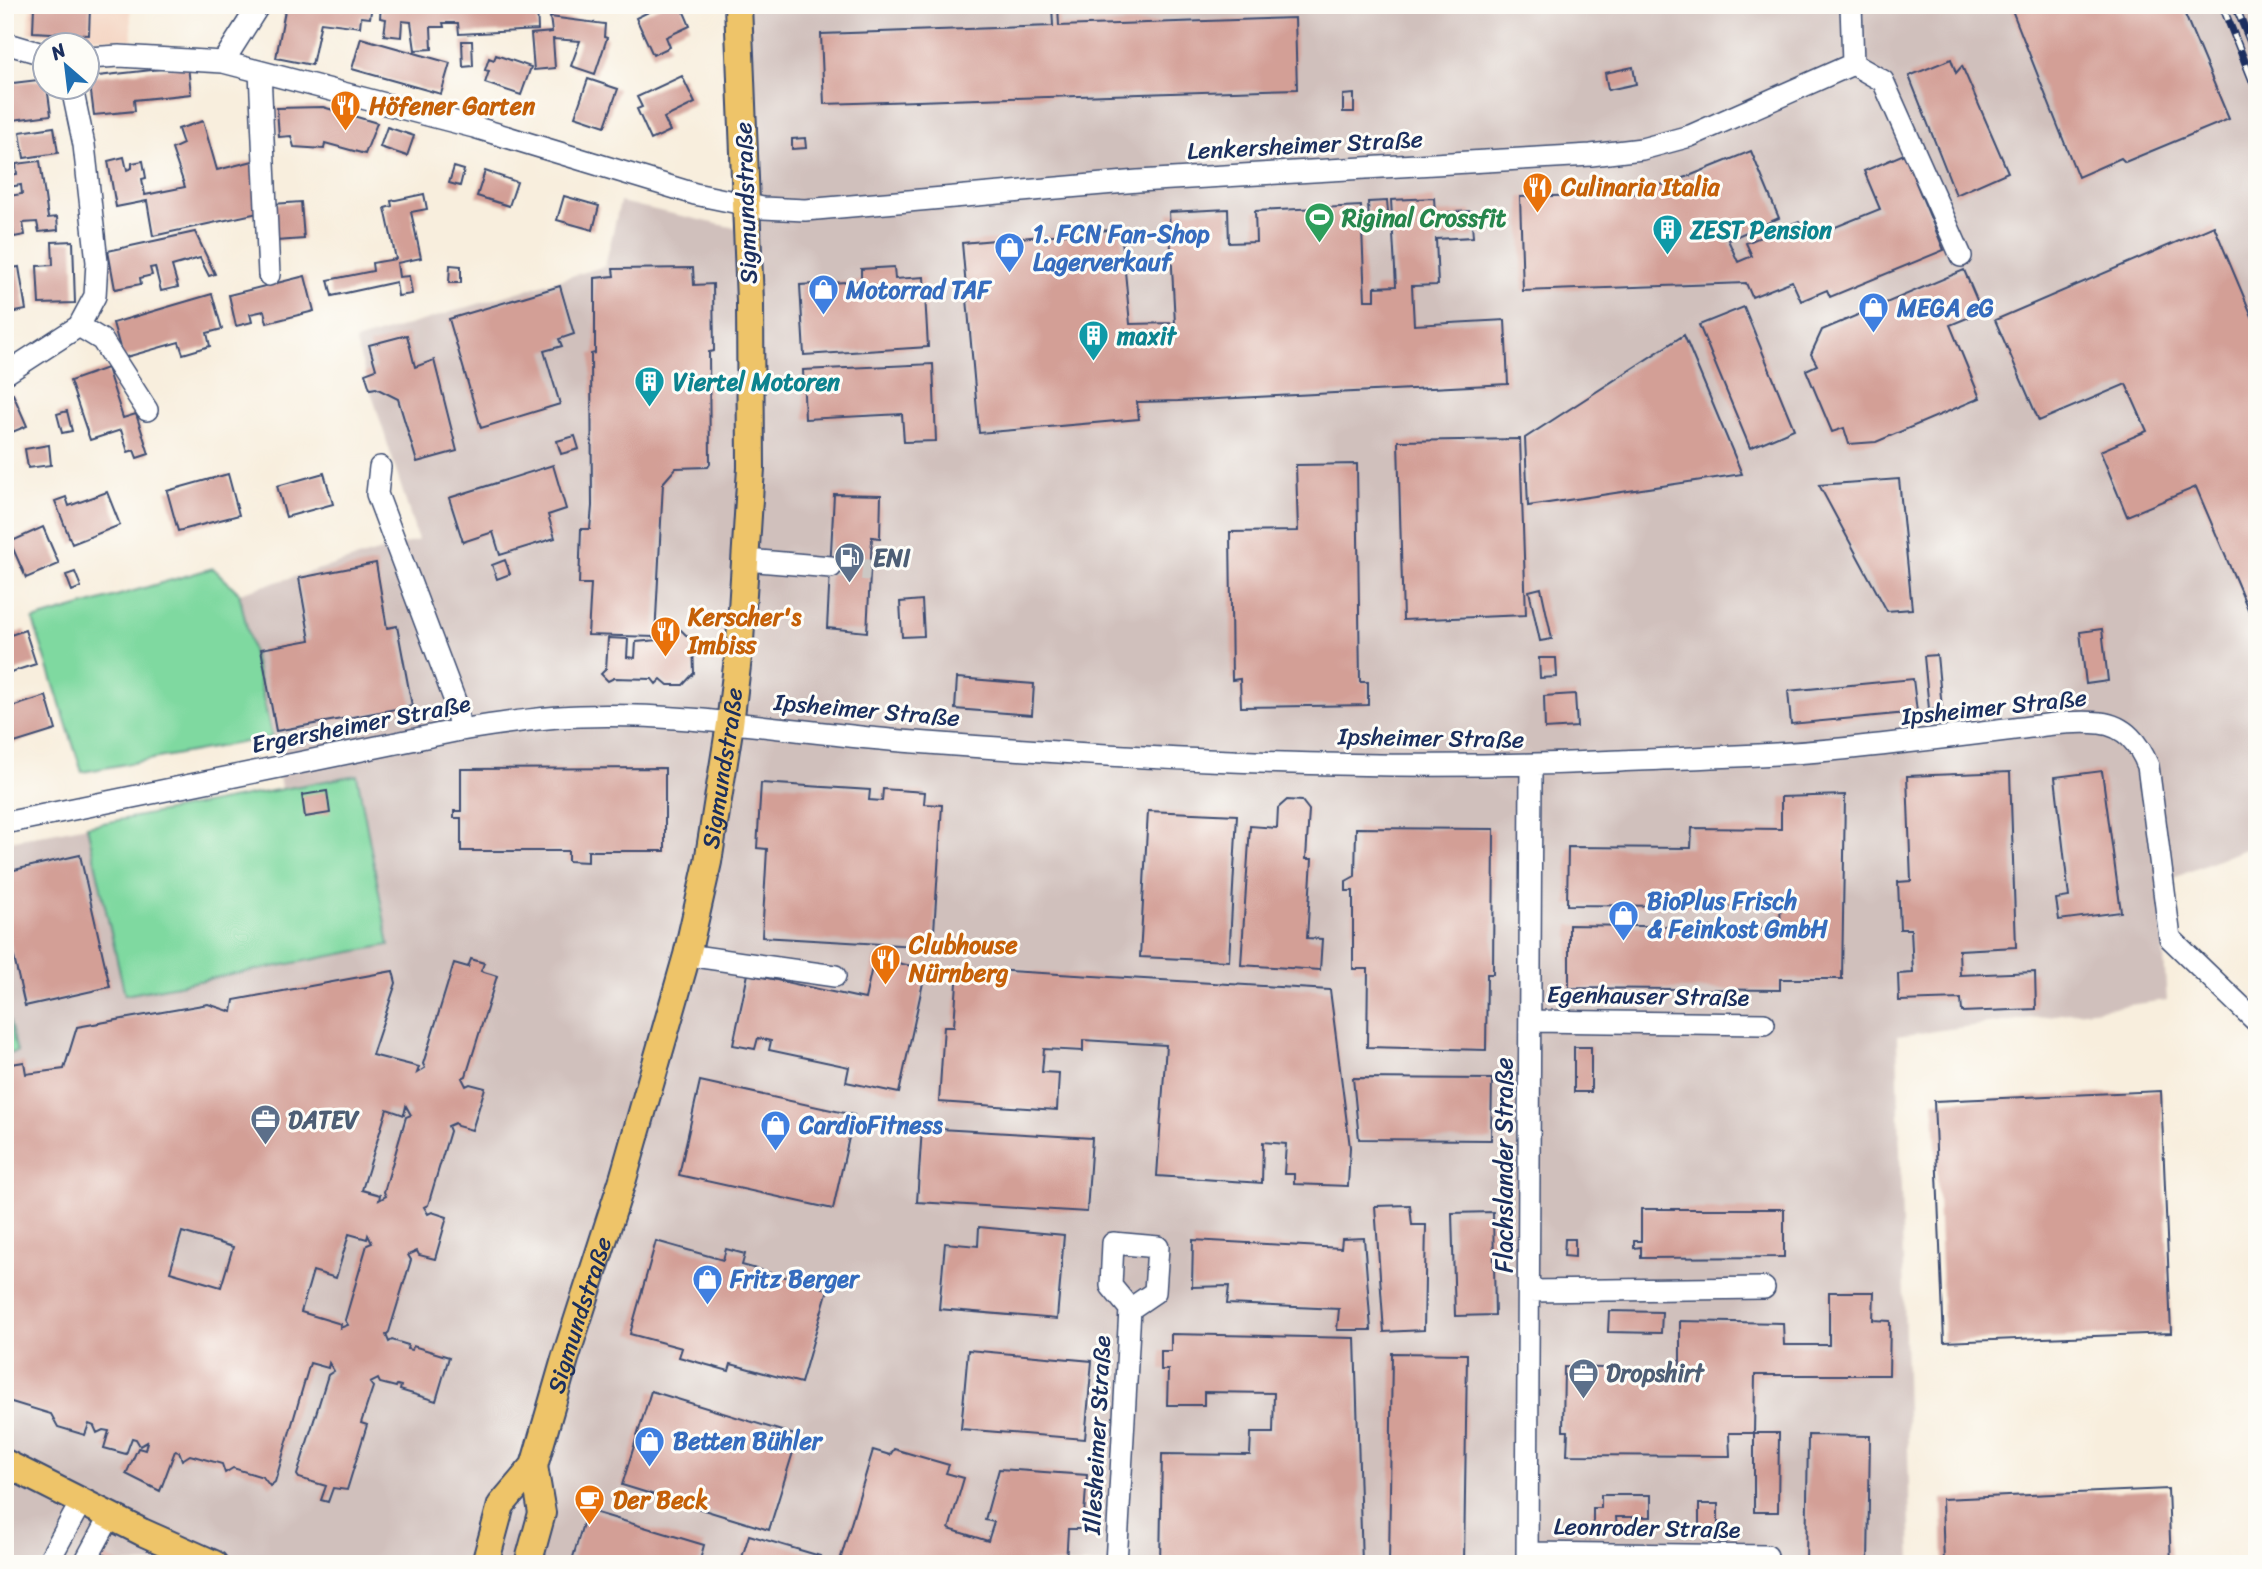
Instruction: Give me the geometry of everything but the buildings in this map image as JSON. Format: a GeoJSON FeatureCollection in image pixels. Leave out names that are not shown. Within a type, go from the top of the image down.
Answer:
{"type":"FeatureCollection","features":[{"type":"Feature","properties":{"kind":"main road","name":"Sigmundstraße"},"geometry":{"type":"LineString","coordinates":[[485,1564],[501,1505],[534,1466],[627,1166],[687,955],[708,862],[730,724],[746,560],[751,468],[751,377],[738,5]]}},
{"type":"Feature","properties":{"kind":"main road"},"geometry":{"type":"LineString","coordinates":[[5,1463],[110,1517],[214,1564]]}},
{"type":"Feature","properties":{"kind":"main road","name":"Sigmundstraße"},"geometry":{"type":"LineString","coordinates":[[528,1564],[542,1513],[534,1466]]}},
{"type":"Feature","properties":{"kind":"street"},"geometry":{"type":"LineString","coordinates":[[223,62],[259,5]]}},
{"type":"Feature","properties":{"kind":"street"},"geometry":{"type":"LineString","coordinates":[[1851,5],[1853,64],[1883,81],[1961,256]]}},
{"type":"Feature","properties":{"kind":"street"},"geometry":{"type":"LineString","coordinates":[[5,43],[32,51]]}},
{"type":"Feature","properties":{"kind":"street","name":"Lenkersheimer Straße"},"geometry":{"type":"LineString","coordinates":[[102,58],[223,62],[474,127],[695,194],[783,210],[1138,181],[1642,149],[1690,136],[1853,64]]}},
{"type":"Feature","properties":{"kind":"street"},"geometry":{"type":"LineString","coordinates":[[260,72],[269,275]]}},
{"type":"Feature","properties":{"kind":"street"},"geometry":{"type":"LineString","coordinates":[[5,374],[79,326],[96,296],[97,262],[84,145],[75,102]]}},
{"type":"Feature","properties":{"kind":"street"},"geometry":{"type":"LineString","coordinates":[[79,326],[102,340],[147,410]]}},
{"type":"Feature","properties":{"kind":"street"},"geometry":{"type":"LineString","coordinates":[[380,467],[377,494],[455,701],[460,730]]}},
{"type":"Feature","properties":{"kind":"street"},"geometry":{"type":"LineString","coordinates":[[746,560],[831,567]]}},
{"type":"Feature","properties":{"kind":"street","name":"Ergersheimer Straße"},"geometry":{"type":"LineString","coordinates":[[5,823],[460,730],[534,719],[582,716],[673,718],[730,724]]}},
{"type":"Feature","properties":{"kind":"street","name":"Ipsheimer Straße"},"geometry":{"type":"LineString","coordinates":[[730,724],[910,742],[1078,754],[1319,763],[1531,766],[1859,747],[2056,724],[2103,723],[2129,734],[2141,749],[2148,766],[2170,938],[2257,1021]]}},
{"type":"Feature","properties":{"kind":"street","name":"Flachslander Straße"},"geometry":{"type":"LineString","coordinates":[[1527,1558],[1531,766]]}},
{"type":"Feature","properties":{"kind":"street"},"geometry":{"type":"LineString","coordinates":[[687,955],[835,976]]}},
{"type":"Feature","properties":{"kind":"street","name":"Egenhauser Straße"},"geometry":{"type":"LineString","coordinates":[[1531,1021],[1764,1024]]}},
{"type":"Feature","properties":{"kind":"street"},"geometry":{"type":"LineString","coordinates":[[1529,1291],[1764,1288]]}},
{"type":"Feature","properties":{"kind":"street","name":"Illesheimer Straße"},"geometry":{"type":"LineString","coordinates":[[1116,1564],[1130,1309]]}},
{"type":"Feature","properties":{"kind":"street"},"geometry":{"type":"LineString","coordinates":[[47,1564],[81,1502]]}},
{"type":"Feature","properties":{"kind":"street"},"geometry":{"type":"LineString","coordinates":[[85,1564],[110,1517]]}},
{"type":"Feature","properties":{"kind":"street","name":"Leonroder Straße"},"geometry":{"type":"LineString","coordinates":[[1527,1558],[1767,1556]]}},
{"type":"Feature","properties":{"kind":"shaded area"},"geometry":{"type":"Polygon","coordinates":[[[31,5],[130,5],[132,40],[102,38],[102,32],[27,33],[31,5]]]}},
{"type":"Feature","properties":{"kind":"shaded area"},"geometry":{"type":"Polygon","coordinates":[[[739,5],[2257,5],[2257,844],[2159,884],[2167,1000],[1897,1036],[1911,1564],[5,1564],[5,1054],[17,1052],[5,1003],[5,842],[87,826],[125,995],[357,775],[281,788],[239,593],[418,540],[355,341],[605,266],[620,202],[735,228],[739,5]]]}},
{"type":"Feature","properties":{"kind":"green space"},"geometry":{"type":"Polygon","coordinates":[[[213,568],[239,593],[272,737],[82,772],[33,620],[213,568]]]}},
{"type":"Feature","properties":{"kind":"green space"},"geometry":{"type":"Polygon","coordinates":[[[357,775],[389,945],[125,995],[87,826],[357,775]]]}},
{"type":"Feature","properties":{"kind":"green space"},"geometry":{"type":"Polygon","coordinates":[[[5,1003],[17,1052],[5,1054],[5,1003]]]}},
{"type":"Feature","properties":{"kind":"tunnel"},"geometry":{"type":"LineString","coordinates":[[831,567],[870,570]]}},
{"type":"Feature","properties":{"kind":"railway"},"geometry":{"type":"LineString","coordinates":[[2222,5],[2257,92]]}},
{"type":"Feature","properties":{"kind":"railway"},"geometry":{"type":"LineString","coordinates":[[2235,5],[2257,58]]}},
{"type":"Feature","properties":{"kind":"place","name":"Höfener Garten"},"geometry":{"type":"Point","coordinates":[346,133]}},
{"type":"Feature","properties":{"kind":"place","name":"Culinaria Italia"},"geometry":{"type":"Point","coordinates":[1538,214]}},
{"type":"Feature","properties":{"kind":"place","name":"Riginal Crossfit"},"geometry":{"type":"Point","coordinates":[1319,245]}},
{"type":"Feature","properties":{"kind":"place","name":"ZEST Pension"},"geometry":{"type":"Point","coordinates":[1667,257]}},
{"type":"Feature","properties":{"kind":"place","name":"1. FCN Fan-Shop Lagerverkauf"},"geometry":{"type":"Point","coordinates":[1010,275]}},
{"type":"Feature","properties":{"kind":"place","name":"Motorrad TAF"},"geometry":{"type":"Point","coordinates":[823,317]}},
{"type":"Feature","properties":{"kind":"place","name":"MEGA eG"},"geometry":{"type":"Point","coordinates":[1874,335]}},
{"type":"Feature","properties":{"kind":"place","name":"maxit"},"geometry":{"type":"Point","coordinates":[1094,363]}},
{"type":"Feature","properties":{"kind":"place","name":"Viertel Motoren"},"geometry":{"type":"Point","coordinates":[650,409]}},
{"type":"Feature","properties":{"kind":"place","name":"ENI"},"geometry":{"type":"Point","coordinates":[850,585]}},
{"type":"Feature","properties":{"kind":"place","name":"Kerscher's Imbiss"},"geometry":{"type":"Point","coordinates":[665,658]}},
{"type":"Feature","properties":{"kind":"place","name":"BioPlus Frisch & Feinkost GmbH"},"geometry":{"type":"Point","coordinates":[1624,942]}},
{"type":"Feature","properties":{"kind":"place","name":"Clubhouse Nürnberg"},"geometry":{"type":"Point","coordinates":[886,986]}},
{"type":"Feature","properties":{"kind":"place","name":"DATEV"},"geometry":{"type":"Point","coordinates":[265,1147]}},
{"type":"Feature","properties":{"kind":"place","name":"CardioFitness"},"geometry":{"type":"Point","coordinates":[776,1152]}},
{"type":"Feature","properties":{"kind":"place","name":"Fritz Berger"},"geometry":{"type":"Point","coordinates":[707,1306]}},
{"type":"Feature","properties":{"kind":"place","name":"Dropshirt"},"geometry":{"type":"Point","coordinates":[1583,1400]}},
{"type":"Feature","properties":{"kind":"place","name":"Betten Bühler"},"geometry":{"type":"Point","coordinates":[650,1468]}},
{"type":"Feature","properties":{"kind":"place","name":"Der Beck"},"geometry":{"type":"Point","coordinates":[590,1527]}}]}
